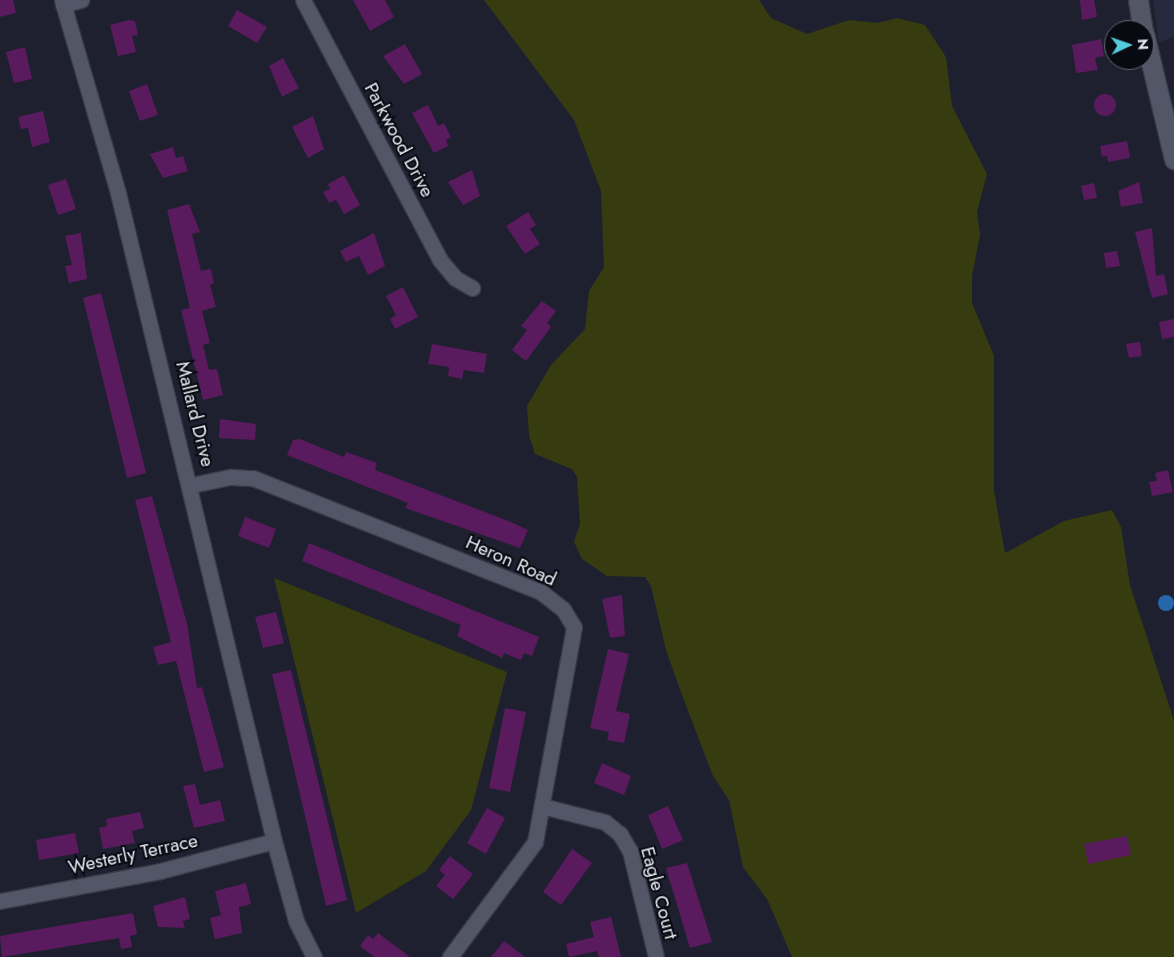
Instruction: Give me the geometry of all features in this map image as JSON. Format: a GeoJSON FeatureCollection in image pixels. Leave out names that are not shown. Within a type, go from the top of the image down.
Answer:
{"type":"FeatureCollection","features":[{"type":"Feature","properties":{"kind":"street"},"geometry":{"type":"LineString","coordinates":[[62,2],[81,0]]}},
{"type":"Feature","properties":{"kind":"street","name":"Parkwood Drive"},"geometry":{"type":"LineString","coordinates":[[303,0],[440,260],[455,278],[472,288]]}},
{"type":"Feature","properties":{"kind":"street"},"geometry":{"type":"LineString","coordinates":[[1138,0],[1142,20]]}},
{"type":"Feature","properties":{"kind":"street","name":"Mallard Drive"},"geometry":{"type":"LineString","coordinates":[[62,2],[118,193],[192,485],[274,841]]}},
{"type":"Feature","properties":{"kind":"street"},"geometry":{"type":"LineString","coordinates":[[1153,70],[1174,159]]}},
{"type":"Feature","properties":{"kind":"street","name":"Heron Road"},"geometry":{"type":"LineString","coordinates":[[192,485],[231,477],[253,478],[541,592],[563,609],[574,627],[574,647],[542,806],[527,858],[450,957]]}},
{"type":"Feature","properties":{"kind":"street","name":"Eagle Court"},"geometry":{"type":"LineString","coordinates":[[542,806],[605,822],[620,834],[630,851],[656,957]]}},
{"type":"Feature","properties":{"kind":"street"},"geometry":{"type":"LineString","coordinates":[[274,841],[296,921],[314,957]]}},
{"type":"Feature","properties":{"kind":"street","name":"Westerly Terrace"},"geometry":{"type":"LineString","coordinates":[[0,901],[160,871],[274,841]]}},
{"type":"Feature","properties":{"kind":"shaded area"},"geometry":{"type":"Polygon","coordinates":[[[1153,0],[1174,0],[1174,37],[1159,42],[1153,0]]]}},
{"type":"Feature","properties":{"kind":"green space"},"geometry":{"type":"Polygon","coordinates":[[[484,0],[759,0],[771,18],[807,34],[849,20],[878,23],[897,18],[925,25],[946,57],[952,106],[987,174],[977,212],[980,235],[972,276],[972,303],[994,356],[994,491],[1005,553],[1064,521],[1112,510],[1121,527],[1130,585],[1174,721],[1174,957],[792,957],[767,899],[743,867],[729,800],[713,776],[682,695],[666,650],[651,586],[645,577],[607,576],[582,559],[574,542],[580,524],[577,477],[572,469],[535,454],[529,435],[527,406],[551,365],[585,329],[589,291],[604,267],[601,191],[574,120],[484,0]]]}},
{"type":"Feature","properties":{"kind":"green space"},"geometry":{"type":"Polygon","coordinates":[[[274,578],[507,672],[471,810],[426,871],[356,913],[274,578]]]}},
{"type":"Feature","properties":{"kind":"water"},"geometry":{"type":"Polygon","coordinates":[[[1166,595],[1172,597],[1174,603],[1172,609],[1166,611],[1160,609],[1158,603],[1160,597],[1166,595]]]}},
{"type":"Feature","properties":{"kind":"building"},"geometry":{"type":"Polygon","coordinates":[[[0,0],[13,0],[16,13],[0,17],[0,0]]]}},
{"type":"Feature","properties":{"kind":"building"},"geometry":{"type":"Polygon","coordinates":[[[353,0],[385,0],[394,17],[370,31],[353,0]]]}},
{"type":"Feature","properties":{"kind":"building"},"geometry":{"type":"Polygon","coordinates":[[[1080,0],[1094,0],[1097,17],[1082,20],[1080,0]]]}},
{"type":"Feature","properties":{"kind":"building"},"geometry":{"type":"Polygon","coordinates":[[[237,10],[267,27],[257,43],[228,26],[237,10]]]}},
{"type":"Feature","properties":{"kind":"building"},"geometry":{"type":"Polygon","coordinates":[[[129,20],[135,21],[138,35],[132,36],[136,52],[118,56],[110,25],[129,20]]]}},
{"type":"Feature","properties":{"kind":"building"},"geometry":{"type":"Polygon","coordinates":[[[1101,39],[1104,56],[1095,58],[1098,70],[1076,73],[1072,45],[1101,39]]]}},
{"type":"Feature","properties":{"kind":"building"},"geometry":{"type":"Polygon","coordinates":[[[405,44],[422,74],[404,84],[383,56],[405,44]]]}},
{"type":"Feature","properties":{"kind":"building"},"geometry":{"type":"Polygon","coordinates":[[[25,47],[32,79],[14,83],[6,52],[25,47]]]}},
{"type":"Feature","properties":{"kind":"building"},"geometry":{"type":"Polygon","coordinates":[[[283,58],[299,88],[282,97],[269,66],[283,58]]]}},
{"type":"Feature","properties":{"kind":"building"},"geometry":{"type":"Polygon","coordinates":[[[147,84],[158,115],[140,121],[129,91],[147,84]]]}},
{"type":"Feature","properties":{"kind":"building"},"geometry":{"type":"Polygon","coordinates":[[[1105,94],[1113,97],[1116,105],[1113,113],[1105,116],[1097,113],[1094,105],[1097,97],[1105,94]]]}},
{"type":"Feature","properties":{"kind":"building"},"geometry":{"type":"Polygon","coordinates":[[[428,105],[438,126],[444,123],[451,137],[446,140],[448,146],[434,153],[412,113],[428,105]]]}},
{"type":"Feature","properties":{"kind":"building"},"geometry":{"type":"Polygon","coordinates":[[[43,111],[50,142],[32,147],[28,128],[21,129],[18,117],[43,111]]]}},
{"type":"Feature","properties":{"kind":"building"},"geometry":{"type":"Polygon","coordinates":[[[313,116],[324,149],[308,158],[292,127],[313,116]]]}},
{"type":"Feature","properties":{"kind":"building"},"geometry":{"type":"Polygon","coordinates":[[[1127,141],[1130,158],[1108,162],[1107,156],[1102,157],[1100,146],[1127,141]]]}},
{"type":"Feature","properties":{"kind":"building"},"geometry":{"type":"Polygon","coordinates":[[[173,147],[176,158],[183,156],[188,171],[163,178],[150,154],[173,147]]]}},
{"type":"Feature","properties":{"kind":"building"},"geometry":{"type":"Polygon","coordinates":[[[472,170],[480,196],[463,205],[448,182],[472,170]]]}},
{"type":"Feature","properties":{"kind":"building"},"geometry":{"type":"Polygon","coordinates":[[[344,175],[360,205],[344,214],[336,200],[329,203],[323,192],[330,189],[328,184],[344,175]]]}},
{"type":"Feature","properties":{"kind":"building"},"geometry":{"type":"Polygon","coordinates":[[[66,179],[76,209],[58,215],[48,185],[66,179]]]}},
{"type":"Feature","properties":{"kind":"building"},"geometry":{"type":"Polygon","coordinates":[[[1139,182],[1143,203],[1121,207],[1118,191],[1139,182]]]}},
{"type":"Feature","properties":{"kind":"building"},"geometry":{"type":"Polygon","coordinates":[[[1094,183],[1097,198],[1084,200],[1081,186],[1094,183]]]}},
{"type":"Feature","properties":{"kind":"building"},"geometry":{"type":"Polygon","coordinates":[[[189,204],[200,232],[192,234],[201,271],[211,269],[214,283],[210,285],[216,307],[202,311],[210,343],[203,345],[209,370],[217,369],[223,395],[203,400],[181,310],[190,308],[167,210],[189,204]]]}},
{"type":"Feature","properties":{"kind":"building"},"geometry":{"type":"Polygon","coordinates":[[[528,212],[536,225],[530,229],[540,244],[525,254],[506,226],[528,212]]]}},
{"type":"Feature","properties":{"kind":"building"},"geometry":{"type":"Polygon","coordinates":[[[1152,228],[1156,276],[1164,274],[1168,294],[1152,298],[1135,232],[1152,228]]]}},
{"type":"Feature","properties":{"kind":"building"},"geometry":{"type":"Polygon","coordinates":[[[81,233],[87,279],[69,283],[65,266],[72,265],[65,236],[81,233]]]}},
{"type":"Feature","properties":{"kind":"building"},"geometry":{"type":"Polygon","coordinates":[[[374,233],[385,266],[368,275],[359,256],[346,262],[340,251],[374,233]]]}},
{"type":"Feature","properties":{"kind":"building"},"geometry":{"type":"Polygon","coordinates":[[[1117,251],[1120,266],[1106,268],[1104,253],[1117,251]]]}},
{"type":"Feature","properties":{"kind":"building"},"geometry":{"type":"Polygon","coordinates":[[[403,287],[418,317],[395,329],[390,319],[396,315],[386,296],[403,287]]]}},
{"type":"Feature","properties":{"kind":"building"},"geometry":{"type":"Polygon","coordinates":[[[101,293],[146,473],[127,478],[83,298],[101,293]]]}},
{"type":"Feature","properties":{"kind":"building"},"geometry":{"type":"Polygon","coordinates":[[[542,301],[556,311],[547,323],[551,327],[526,361],[512,350],[527,330],[521,326],[542,301]]]}},
{"type":"Feature","properties":{"kind":"building"},"geometry":{"type":"Polygon","coordinates":[[[1174,319],[1174,337],[1162,339],[1159,322],[1174,319]]]}},
{"type":"Feature","properties":{"kind":"building"},"geometry":{"type":"Polygon","coordinates":[[[1140,342],[1142,356],[1129,358],[1126,344],[1140,342]]]}},
{"type":"Feature","properties":{"kind":"building"},"geometry":{"type":"Polygon","coordinates":[[[432,344],[487,354],[484,373],[464,370],[462,379],[448,376],[449,367],[428,364],[432,344]]]}},
{"type":"Feature","properties":{"kind":"building"},"geometry":{"type":"Polygon","coordinates":[[[220,419],[256,424],[255,440],[219,438],[220,419]]]}},
{"type":"Feature","properties":{"kind":"building"},"geometry":{"type":"Polygon","coordinates":[[[300,439],[344,457],[346,452],[377,463],[375,470],[528,530],[520,548],[405,508],[408,503],[287,455],[293,440],[300,439]]]}},
{"type":"Feature","properties":{"kind":"building"},"geometry":{"type":"Polygon","coordinates":[[[1168,470],[1173,492],[1152,496],[1149,482],[1157,481],[1155,473],[1168,470]]]}},
{"type":"Feature","properties":{"kind":"building"},"geometry":{"type":"Polygon","coordinates":[[[152,496],[187,624],[197,688],[202,687],[224,767],[204,772],[176,661],[158,665],[153,647],[171,642],[135,500],[152,496]]]}},
{"type":"Feature","properties":{"kind":"building"},"geometry":{"type":"Polygon","coordinates":[[[245,517],[276,529],[269,548],[238,536],[245,517]]]}},
{"type":"Feature","properties":{"kind":"building"},"geometry":{"type":"Polygon","coordinates":[[[309,543],[539,637],[532,656],[524,653],[521,660],[504,653],[502,658],[457,636],[461,625],[302,561],[309,543]]]}},
{"type":"Feature","properties":{"kind":"building"},"geometry":{"type":"Polygon","coordinates":[[[622,595],[625,636],[610,638],[602,599],[622,595]]]}},
{"type":"Feature","properties":{"kind":"building"},"geometry":{"type":"Polygon","coordinates":[[[276,612],[284,643],[263,648],[255,617],[276,612]]]}},
{"type":"Feature","properties":{"kind":"building"},"geometry":{"type":"Polygon","coordinates":[[[608,649],[629,654],[616,711],[630,714],[624,743],[607,740],[609,732],[590,728],[608,649]]]}},
{"type":"Feature","properties":{"kind":"building"},"geometry":{"type":"Polygon","coordinates":[[[291,670],[347,900],[326,906],[272,674],[291,670]]]}},
{"type":"Feature","properties":{"kind":"building"},"geometry":{"type":"Polygon","coordinates":[[[505,708],[526,712],[510,792],[489,788],[505,708]]]}},
{"type":"Feature","properties":{"kind":"building"},"geometry":{"type":"Polygon","coordinates":[[[602,763],[631,776],[624,795],[594,783],[602,763]]]}},
{"type":"Feature","properties":{"kind":"building"},"geometry":{"type":"Polygon","coordinates":[[[195,784],[200,805],[220,800],[225,821],[194,828],[183,786],[195,784]]]}},
{"type":"Feature","properties":{"kind":"building"},"geometry":{"type":"Polygon","coordinates":[[[668,806],[683,840],[662,849],[648,815],[668,806]]]}},
{"type":"Feature","properties":{"kind":"building"},"geometry":{"type":"Polygon","coordinates":[[[487,808],[505,818],[486,854],[467,843],[487,808]]]}},
{"type":"Feature","properties":{"kind":"building"},"geometry":{"type":"Polygon","coordinates":[[[140,812],[144,828],[132,831],[135,843],[103,849],[99,828],[107,826],[106,819],[140,812]]]}},
{"type":"Feature","properties":{"kind":"building"},"geometry":{"type":"Polygon","coordinates":[[[75,833],[79,853],[39,860],[36,840],[75,833]]]}},
{"type":"Feature","properties":{"kind":"building"},"geometry":{"type":"Polygon","coordinates":[[[1127,836],[1131,855],[1088,864],[1084,844],[1127,836]]]}},
{"type":"Feature","properties":{"kind":"building"},"geometry":{"type":"Polygon","coordinates":[[[572,849],[592,863],[561,905],[543,892],[572,849]]]}},
{"type":"Feature","properties":{"kind":"building"},"geometry":{"type":"Polygon","coordinates":[[[450,856],[473,874],[453,899],[436,886],[445,875],[439,870],[450,856]]]}},
{"type":"Feature","properties":{"kind":"building"},"geometry":{"type":"Polygon","coordinates":[[[687,863],[712,942],[690,948],[666,868],[687,863]]]}},
{"type":"Feature","properties":{"kind":"building"},"geometry":{"type":"Polygon","coordinates":[[[246,883],[251,904],[239,907],[242,933],[215,939],[210,918],[221,915],[215,891],[246,883]]]}},
{"type":"Feature","properties":{"kind":"building"},"geometry":{"type":"Polygon","coordinates":[[[185,897],[190,919],[183,921],[185,928],[158,927],[153,906],[185,897]]]}},
{"type":"Feature","properties":{"kind":"building"},"geometry":{"type":"Polygon","coordinates":[[[133,913],[137,934],[130,936],[132,947],[121,949],[119,938],[2,957],[0,936],[133,913]]]}},
{"type":"Feature","properties":{"kind":"building"},"geometry":{"type":"Polygon","coordinates":[[[611,917],[621,957],[599,957],[597,951],[569,957],[566,944],[594,937],[590,922],[611,917]]]}},
{"type":"Feature","properties":{"kind":"building"},"geometry":{"type":"Polygon","coordinates":[[[378,933],[410,957],[374,957],[360,946],[368,935],[373,939],[378,933]]]}},
{"type":"Feature","properties":{"kind":"building"},"geometry":{"type":"Polygon","coordinates":[[[504,941],[525,957],[491,957],[504,941]]]}}]}
